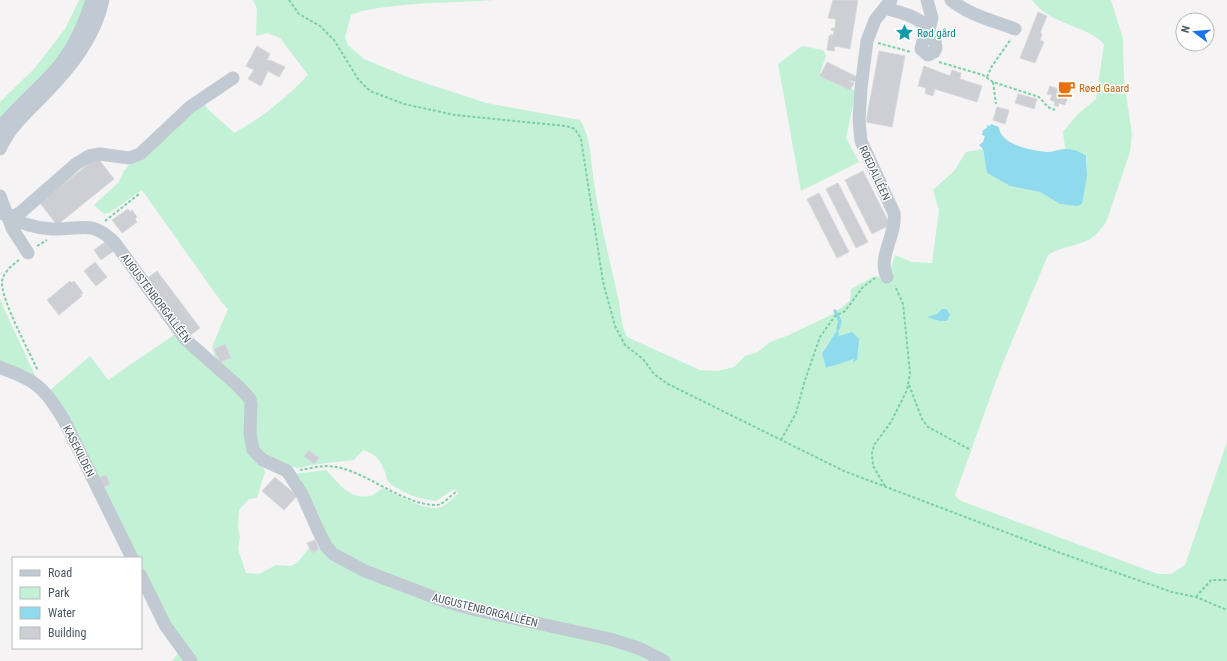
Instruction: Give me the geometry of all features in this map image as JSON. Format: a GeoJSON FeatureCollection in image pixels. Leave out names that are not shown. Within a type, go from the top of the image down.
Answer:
{"type":"FeatureCollection","features":[{"type":"Feature","properties":{"kind":"lane"},"geometry":{"type":"LineString","coordinates":[[0,128],[19,106],[59,66],[79,35],[92,0]]}},
{"type":"Feature","properties":{"kind":"lane"},"geometry":{"type":"LineString","coordinates":[[0,150],[22,117],[62,74],[80,52],[93,29],[103,0]]}},
{"type":"Feature","properties":{"kind":"lane"},"geometry":{"type":"LineString","coordinates":[[921,49],[923,41],[929,34],[932,18],[927,0]]}},
{"type":"Feature","properties":{"kind":"lane"},"geometry":{"type":"LineString","coordinates":[[951,0],[974,14],[1015,29]]}},
{"type":"Feature","properties":{"kind":"lane"},"geometry":{"type":"LineString","coordinates":[[888,4],[924,24],[929,34]]}},
{"type":"Feature","properties":{"kind":"lane","name":"RØEDALLÉEN"},"geometry":{"type":"LineString","coordinates":[[886,274],[884,264],[895,218],[861,141],[858,120],[867,41],[875,20],[888,4]]}},
{"type":"Feature","properties":{"kind":"lane"},"geometry":{"type":"LineString","coordinates":[[5,215],[20,213],[76,164],[89,156],[100,154],[129,158],[140,154],[190,107],[233,78]]}},
{"type":"Feature","properties":{"kind":"lane"},"geometry":{"type":"LineString","coordinates":[[0,196],[5,215],[28,253]]}},
{"type":"Feature","properties":{"kind":"lane"},"geometry":{"type":"LineString","coordinates":[[5,215],[20,223],[40,228],[86,227],[96,229]]}},
{"type":"Feature","properties":{"kind":"lane","name":"AUGUSTENBORGALLÉEN"},"geometry":{"type":"LineString","coordinates":[[96,229],[103,232],[115,243],[186,340],[247,395],[251,404],[250,434],[252,450],[262,460],[287,471],[305,499],[326,546],[333,554],[349,564],[408,589],[441,600],[476,610],[610,639],[641,650],[664,661]]}},
{"type":"Feature","properties":{"kind":"lane","name":"KASEKILDEN"},"geometry":{"type":"LineString","coordinates":[[0,367],[30,381],[44,391],[52,401],[68,429],[132,557]]}},
{"type":"Feature","properties":{"kind":"lane"},"geometry":{"type":"LineString","coordinates":[[142,578],[165,624],[191,661]]}},
{"type":"Feature","properties":{"kind":"path"},"geometry":{"type":"LineString","coordinates":[[289,0],[299,14],[320,26],[334,40],[358,79],[370,91],[404,104],[455,115],[575,128],[581,138],[603,282],[609,308],[620,337],[625,345],[643,359],[654,374],[668,384],[844,472],[1063,554],[1172,592],[1196,597],[1227,610]]}},
{"type":"Feature","properties":{"kind":"path"},"geometry":{"type":"LineString","coordinates":[[987,77],[998,57],[1008,45],[1015,29]]}},
{"type":"Feature","properties":{"kind":"path"},"geometry":{"type":"LineString","coordinates":[[867,41],[908,51],[921,49]]}},
{"type":"Feature","properties":{"kind":"path"},"geometry":{"type":"LineString","coordinates":[[934,61],[987,77],[993,82],[1039,97],[1048,107],[1055,110]]}},
{"type":"Feature","properties":{"kind":"path"},"geometry":{"type":"LineString","coordinates":[[993,82],[996,104]]}},
{"type":"Feature","properties":{"kind":"path"},"geometry":{"type":"LineString","coordinates":[[96,229],[111,215],[139,194]]}},
{"type":"Feature","properties":{"kind":"path"},"geometry":{"type":"LineString","coordinates":[[28,253],[6,272],[2,282],[2,288],[11,313],[39,374]]}},
{"type":"Feature","properties":{"kind":"path"},"geometry":{"type":"LineString","coordinates":[[781,440],[796,413],[805,380],[820,337],[835,316],[845,311],[863,287],[886,274],[896,287],[903,304],[910,373],[908,384],[891,422],[874,445],[872,454],[873,466],[886,487]]}},
{"type":"Feature","properties":{"kind":"path"},"geometry":{"type":"LineString","coordinates":[[908,384],[922,419],[928,427],[969,449]]}},
{"type":"Feature","properties":{"kind":"path"},"geometry":{"type":"LineString","coordinates":[[287,471],[332,467],[357,474],[414,500],[436,506],[441,504],[456,492]]}},
{"type":"Feature","properties":{"kind":"path"},"geometry":{"type":"LineString","coordinates":[[1196,597],[1211,580],[1227,580]]}},
{"type":"Feature","properties":{"kind":"green space"},"geometry":{"type":"Polygon","coordinates":[[[79,0],[90,0],[75,38],[0,124],[0,102],[35,68],[65,29],[79,0]]]}},
{"type":"Feature","properties":{"kind":"green space"},"geometry":{"type":"Polygon","coordinates":[[[253,0],[494,0],[412,4],[362,11],[351,15],[345,37],[348,45],[364,59],[407,77],[486,103],[580,120],[584,127],[588,142],[604,238],[622,321],[627,337],[700,370],[718,371],[734,367],[745,356],[758,352],[770,342],[789,335],[833,314],[850,301],[851,289],[875,276],[884,278],[890,271],[895,255],[912,262],[932,263],[939,210],[933,190],[954,171],[966,152],[983,149],[987,173],[1010,186],[1040,192],[1060,204],[1077,206],[1085,188],[1087,158],[1065,148],[1063,132],[1078,114],[1096,99],[1104,44],[1087,32],[1049,15],[1040,9],[1032,0],[1111,0],[1123,39],[1124,81],[1132,134],[1130,152],[1107,220],[1102,228],[1090,239],[1048,255],[1000,370],[955,495],[958,499],[964,502],[1158,574],[1171,574],[1185,565],[1227,442],[1227,661],[668,661],[475,607],[337,555],[294,474],[326,470],[351,494],[358,496],[373,495],[383,488],[412,502],[435,508],[443,506],[459,494],[454,489],[436,501],[423,499],[405,492],[388,482],[383,466],[378,459],[369,452],[363,450],[354,460],[297,468],[285,465],[256,449],[254,411],[217,365],[212,347],[228,309],[222,303],[142,190],[109,213],[104,214],[94,205],[119,182],[124,171],[132,162],[207,98],[205,105],[234,133],[273,107],[308,75],[280,38],[267,33],[256,36],[257,9],[253,0]],[[839,330],[822,353],[828,368],[835,364],[854,359],[854,363],[858,348],[851,333],[840,337],[838,334],[839,330]]]}},
{"type":"Feature","properties":{"kind":"green space"},"geometry":{"type":"Polygon","coordinates":[[[802,46],[823,50],[826,56],[820,73],[856,91],[846,138],[859,162],[801,191],[778,64],[802,46]]]}},
{"type":"Feature","properties":{"kind":"green space"},"geometry":{"type":"Polygon","coordinates":[[[0,299],[5,311],[39,384],[0,365],[0,299]]]}},
{"type":"Feature","properties":{"kind":"green space"},"geometry":{"type":"Polygon","coordinates":[[[177,333],[245,395],[261,462],[265,472],[257,498],[249,499],[239,510],[238,528],[240,537],[238,549],[246,573],[259,574],[276,565],[290,566],[297,563],[309,548],[312,552],[323,547],[366,575],[570,631],[659,661],[172,661],[183,647],[142,574],[142,557],[133,557],[49,391],[90,356],[108,380],[177,333]]]}},
{"type":"Feature","properties":{"kind":"water"},"geometry":{"type":"Polygon","coordinates":[[[991,124],[999,127],[1005,138],[1018,146],[1048,152],[1069,149],[1078,151],[1086,156],[1087,176],[1082,204],[1077,206],[1060,204],[1040,192],[1010,186],[987,173],[983,149],[979,145],[983,142],[985,136],[982,135],[983,130],[987,128],[987,125],[990,126],[991,124]]]}},
{"type":"Feature","properties":{"kind":"water"},"geometry":{"type":"Polygon","coordinates":[[[942,309],[946,309],[950,314],[947,321],[940,321],[927,317],[937,314],[942,309]]]}},
{"type":"Feature","properties":{"kind":"water"},"geometry":{"type":"Polygon","coordinates":[[[838,329],[839,336],[852,332],[859,339],[857,360],[853,363],[854,359],[826,368],[822,353],[838,329]]]}},
{"type":"Feature","properties":{"kind":"building"},"geometry":{"type":"Polygon","coordinates":[[[833,0],[858,0],[850,49],[835,46],[834,51],[827,50],[829,36],[832,34],[833,36],[834,31],[831,30],[832,28],[835,28],[836,19],[828,18],[833,0]]]}},
{"type":"Feature","properties":{"kind":"building"},"geometry":{"type":"Polygon","coordinates":[[[1038,12],[1047,16],[1040,33],[1042,34],[1040,40],[1044,42],[1035,63],[1020,58],[1038,12]]]}},
{"type":"Feature","properties":{"kind":"building"},"geometry":{"type":"Polygon","coordinates":[[[257,46],[270,54],[267,60],[285,67],[279,77],[268,71],[261,86],[248,79],[254,70],[246,66],[257,46]]]}},
{"type":"Feature","properties":{"kind":"building"},"geometry":{"type":"Polygon","coordinates":[[[879,51],[905,56],[892,127],[866,122],[879,51]]]}},
{"type":"Feature","properties":{"kind":"building"},"geometry":{"type":"Polygon","coordinates":[[[827,62],[857,77],[855,82],[849,81],[854,83],[850,90],[820,76],[827,62]]]}},
{"type":"Feature","properties":{"kind":"building"},"geometry":{"type":"Polygon","coordinates":[[[924,66],[950,76],[952,70],[961,73],[960,79],[982,86],[977,102],[935,89],[933,96],[925,93],[926,88],[918,86],[924,66]]]}},
{"type":"Feature","properties":{"kind":"building"},"geometry":{"type":"Polygon","coordinates":[[[1050,86],[1069,93],[1065,105],[1059,103],[1058,107],[1054,105],[1055,102],[1050,100],[1052,95],[1047,94],[1050,86]]]}},
{"type":"Feature","properties":{"kind":"building"},"geometry":{"type":"Polygon","coordinates":[[[1018,94],[1037,99],[1034,109],[1015,103],[1018,94]]]}},
{"type":"Feature","properties":{"kind":"building"},"geometry":{"type":"Polygon","coordinates":[[[997,107],[1009,110],[1005,124],[993,120],[997,107]]]}},
{"type":"Feature","properties":{"kind":"building"},"geometry":{"type":"Polygon","coordinates":[[[97,157],[114,179],[57,225],[40,203],[97,157]]]}},
{"type":"Feature","properties":{"kind":"building"},"geometry":{"type":"Polygon","coordinates":[[[863,171],[890,225],[872,234],[845,180],[863,171]]]}},
{"type":"Feature","properties":{"kind":"building"},"geometry":{"type":"Polygon","coordinates":[[[838,183],[868,242],[856,248],[826,189],[838,183]]]}},
{"type":"Feature","properties":{"kind":"building"},"geometry":{"type":"Polygon","coordinates":[[[819,193],[849,252],[837,258],[807,199],[819,193]]]}},
{"type":"Feature","properties":{"kind":"building"},"geometry":{"type":"Polygon","coordinates":[[[128,209],[130,212],[132,210],[137,217],[135,219],[137,222],[122,233],[112,220],[128,209]]]}},
{"type":"Feature","properties":{"kind":"building"},"geometry":{"type":"Polygon","coordinates":[[[108,240],[115,250],[101,260],[94,250],[108,240]]]}},
{"type":"Feature","properties":{"kind":"building"},"geometry":{"type":"Polygon","coordinates":[[[95,262],[107,277],[96,286],[84,271],[95,262]]]}},
{"type":"Feature","properties":{"kind":"building"},"geometry":{"type":"Polygon","coordinates":[[[157,271],[200,328],[188,337],[145,280],[157,271]]]}},
{"type":"Feature","properties":{"kind":"building"},"geometry":{"type":"Polygon","coordinates":[[[70,281],[71,283],[74,281],[83,293],[80,295],[82,296],[59,315],[47,300],[70,281]]]}},
{"type":"Feature","properties":{"kind":"building"},"geometry":{"type":"Polygon","coordinates":[[[225,344],[231,358],[220,362],[214,349],[225,344]]]}},
{"type":"Feature","properties":{"kind":"building"},"geometry":{"type":"Polygon","coordinates":[[[309,450],[319,458],[314,464],[304,456],[309,450]]]}},
{"type":"Feature","properties":{"kind":"building"},"geometry":{"type":"Polygon","coordinates":[[[106,475],[110,484],[102,488],[98,478],[106,475]]]}},
{"type":"Feature","properties":{"kind":"building"},"geometry":{"type":"Polygon","coordinates":[[[275,477],[297,496],[284,510],[262,491],[275,477]]]}},
{"type":"Feature","properties":{"kind":"building"},"geometry":{"type":"Polygon","coordinates":[[[315,540],[319,549],[312,553],[307,543],[315,540]]]}},
{"type":"Feature","properties":{"kind":"waterway"},"geometry":{"type":"LineString","coordinates":[[835,311],[840,321],[838,329]]}},
{"type":"Feature","properties":{"kind":"place","name":"Rød gård"},"geometry":{"type":"Point","coordinates":[904,33]}},
{"type":"Feature","properties":{"kind":"place","name":"Røed Gaard"},"geometry":{"type":"Point","coordinates":[1066,88]}}]}
